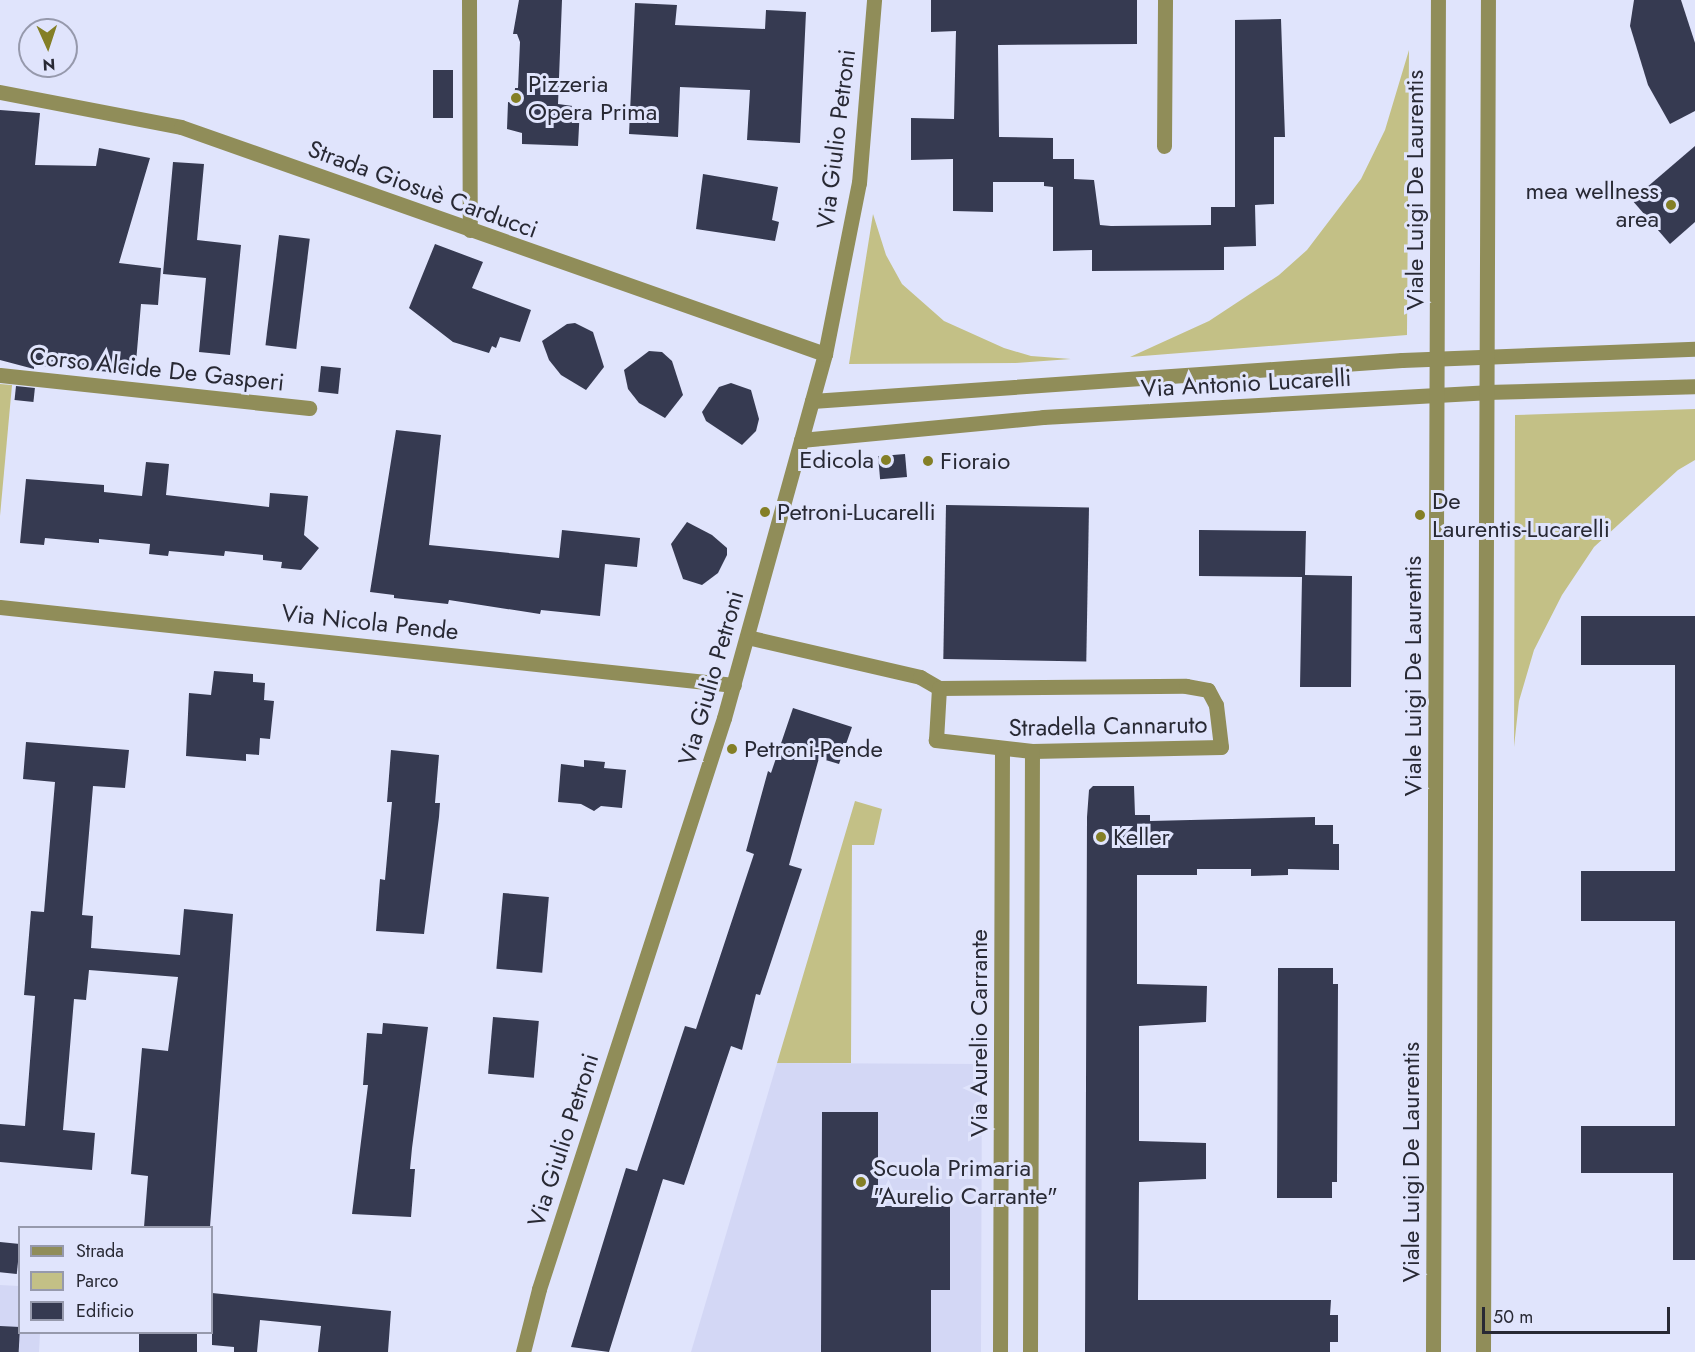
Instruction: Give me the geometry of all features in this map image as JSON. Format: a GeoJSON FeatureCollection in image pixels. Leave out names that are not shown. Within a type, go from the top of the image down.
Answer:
{"type":"FeatureCollection","features":[{"type":"Feature","properties":{"kind":"street"},"geometry":{"type":"LineString","coordinates":[[468,0],[470,230]]}},
{"type":"Feature","properties":{"kind":"street","name":"Via Giulio Petroni"},"geometry":{"type":"LineString","coordinates":[[523,1352],[538,1289],[734,685],[825,354],[859,183],[874,0]]}},
{"type":"Feature","properties":{"kind":"street"},"geometry":{"type":"LineString","coordinates":[[1164,146],[1166,0]]}},
{"type":"Feature","properties":{"kind":"street","name":"Viale Luigi De Laurentis"},"geometry":{"type":"LineString","coordinates":[[1433,1352],[1438,0]]}},
{"type":"Feature","properties":{"kind":"street"},"geometry":{"type":"LineString","coordinates":[[1483,1352],[1488,0]]}},
{"type":"Feature","properties":{"kind":"street","name":"Strada Giosuè Carducci"},"geometry":{"type":"LineString","coordinates":[[0,92],[181,127],[825,354]]}},
{"type":"Feature","properties":{"kind":"street","name":"Via Antonio Lucarelli"},"geometry":{"type":"LineString","coordinates":[[812,401],[1438,358],[1695,349]]}},
{"type":"Feature","properties":{"kind":"street","name":"Corso Alcide De Gasperi"},"geometry":{"type":"LineString","coordinates":[[0,375],[309,408]]}},
{"type":"Feature","properties":{"kind":"street","name":"Via Antonio Lucarelli"},"geometry":{"type":"LineString","coordinates":[[801,440],[1043,417],[1486,392],[1695,386]]}},
{"type":"Feature","properties":{"kind":"street","name":"Via Nicola Pende"},"geometry":{"type":"LineString","coordinates":[[0,606],[734,685]]}},
{"type":"Feature","properties":{"kind":"street","name":"Stradella Cannaruto"},"geometry":{"type":"LineString","coordinates":[[747,637],[920,677],[939,688],[1186,686],[1208,690],[1216,705],[1221,747],[1032,751],[1002,750],[936,740],[939,688]]}},
{"type":"Feature","properties":{"kind":"street","name":"Via Aurelio Carrante"},"geometry":{"type":"LineString","coordinates":[[999,1352],[1002,750]]}},
{"type":"Feature","properties":{"kind":"street"},"geometry":{"type":"LineString","coordinates":[[1030,1352],[1032,751]]}},
{"type":"Feature","properties":{"kind":"shaded area","name":"Scuola Primaria \"Aurelio Carrante\""},"geometry":{"type":"Polygon","coordinates":[[[777,1063],[982,1064],[981,1352],[691,1352],[777,1063]]]}},
{"type":"Feature","properties":{"kind":"shaded area"},"geometry":{"type":"Polygon","coordinates":[[[0,1285],[18,1286],[18,1334],[40,1334],[39,1352],[0,1352],[0,1285]]]}},
{"type":"Feature","properties":{"kind":"green space"},"geometry":{"type":"Polygon","coordinates":[[[1409,50],[1407,335],[1130,357],[1209,321],[1279,275],[1307,250],[1361,179],[1385,130],[1409,50]]]}},
{"type":"Feature","properties":{"kind":"green space"},"geometry":{"type":"Polygon","coordinates":[[[873,214],[886,255],[902,284],[944,321],[1004,348],[1031,356],[1071,359],[1016,363],[849,364],[873,214]]]}},
{"type":"Feature","properties":{"kind":"green space"},"geometry":{"type":"Polygon","coordinates":[[[0,384],[12,385],[0,516],[0,384]]]}},
{"type":"Feature","properties":{"kind":"green space"},"geometry":{"type":"Polygon","coordinates":[[[1695,409],[1695,460],[1678,470],[1594,547],[1562,595],[1534,650],[1519,701],[1514,747],[1515,415],[1695,409]]]}},
{"type":"Feature","properties":{"kind":"green space"},"geometry":{"type":"Polygon","coordinates":[[[855,801],[882,809],[874,845],[852,845],[851,1063],[777,1063],[855,801]]]}},
{"type":"Feature","properties":{"kind":"building"},"geometry":{"type":"Polygon","coordinates":[[[519,0],[562,0],[558,104],[580,107],[578,146],[522,144],[522,133],[507,129],[508,102],[514,103],[515,88],[518,88],[520,42],[517,34],[513,34],[519,0]]]}},
{"type":"Feature","properties":{"kind":"building"},"geometry":{"type":"Polygon","coordinates":[[[931,0],[1137,0],[1137,44],[998,45],[999,137],[1053,138],[1053,159],[1074,159],[1074,179],[1094,180],[1100,225],[1111,226],[1211,225],[1211,207],[1235,207],[1235,20],[1281,19],[1285,137],[1274,137],[1274,204],[1255,205],[1256,246],[1224,247],[1224,270],[1092,271],[1092,250],[1053,251],[1053,187],[1044,186],[1044,182],[993,182],[993,212],[953,211],[953,159],[911,160],[911,118],[954,119],[956,31],[931,32],[931,0]]]}},
{"type":"Feature","properties":{"kind":"building"},"geometry":{"type":"Polygon","coordinates":[[[1634,0],[1681,0],[1695,43],[1695,111],[1670,124],[1648,85],[1630,26],[1634,0]]]}},
{"type":"Feature","properties":{"kind":"building"},"geometry":{"type":"Polygon","coordinates":[[[635,3],[677,5],[675,25],[765,29],[766,10],[806,12],[800,143],[747,140],[750,90],[680,87],[678,137],[629,134],[635,3]]]}},
{"type":"Feature","properties":{"kind":"building"},"geometry":{"type":"Polygon","coordinates":[[[433,70],[453,70],[453,118],[433,118],[433,70]]]}},
{"type":"Feature","properties":{"kind":"building"},"geometry":{"type":"Polygon","coordinates":[[[0,110],[40,113],[35,165],[96,166],[99,148],[150,158],[119,263],[161,268],[158,305],[141,304],[135,374],[87,370],[68,358],[59,368],[34,365],[34,369],[0,360],[0,110]]]}},
{"type":"Feature","properties":{"kind":"building"},"geometry":{"type":"Polygon","coordinates":[[[1695,146],[1695,222],[1670,244],[1632,200],[1695,146]]]}},
{"type":"Feature","properties":{"kind":"building"},"geometry":{"type":"Polygon","coordinates":[[[173,162],[204,164],[197,240],[241,245],[230,355],[199,352],[206,278],[163,274],[173,162]]]}},
{"type":"Feature","properties":{"kind":"building"},"geometry":{"type":"Polygon","coordinates":[[[703,174],[778,187],[772,220],[779,222],[775,241],[696,229],[703,174]]]}},
{"type":"Feature","properties":{"kind":"building"},"geometry":{"type":"Polygon","coordinates":[[[279,235],[310,239],[296,349],[265,345],[279,235]]]}},
{"type":"Feature","properties":{"kind":"building"},"geometry":{"type":"Polygon","coordinates":[[[435,244],[483,262],[472,288],[531,310],[520,342],[500,337],[496,348],[492,346],[489,353],[453,342],[409,308],[435,244]]]}},
{"type":"Feature","properties":{"kind":"building"},"geometry":{"type":"Polygon","coordinates":[[[575,323],[593,332],[604,367],[586,390],[561,375],[549,360],[542,341],[567,324],[575,323]]]}},
{"type":"Feature","properties":{"kind":"building"},"geometry":{"type":"Polygon","coordinates":[[[649,351],[662,352],[672,361],[683,395],[665,418],[639,403],[628,389],[624,370],[649,351]]]}},
{"type":"Feature","properties":{"kind":"building"},"geometry":{"type":"Polygon","coordinates":[[[321,366],[341,368],[338,394],[318,392],[321,366]]]}},
{"type":"Feature","properties":{"kind":"building"},"geometry":{"type":"Polygon","coordinates":[[[731,383],[751,390],[759,419],[756,431],[742,445],[706,421],[702,412],[719,387],[731,383]]]}},
{"type":"Feature","properties":{"kind":"building"},"geometry":{"type":"Polygon","coordinates":[[[16,386],[35,388],[33,402],[15,400],[16,386]]]}},
{"type":"Feature","properties":{"kind":"building"},"geometry":{"type":"Polygon","coordinates":[[[396,430],[441,435],[429,545],[559,558],[562,530],[640,538],[637,567],[605,564],[600,616],[541,610],[540,614],[449,600],[448,604],[394,598],[394,595],[370,592],[396,430]]]}},
{"type":"Feature","properties":{"kind":"building"},"geometry":{"type":"Polygon","coordinates":[[[905,454],[907,477],[880,479],[878,456],[905,454]]]}},
{"type":"Feature","properties":{"kind":"building"},"geometry":{"type":"Polygon","coordinates":[[[146,462],[169,464],[166,495],[269,507],[270,493],[308,496],[304,535],[319,548],[301,570],[281,568],[282,562],[263,560],[263,555],[225,551],[224,556],[169,551],[168,556],[149,554],[150,544],[99,539],[99,543],[45,538],[44,545],[20,543],[26,479],[104,485],[104,492],[142,496],[146,462]]]}},
{"type":"Feature","properties":{"kind":"building"},"geometry":{"type":"Polygon","coordinates":[[[946,505],[1089,507],[1086,661],[943,659],[946,505]]]}},
{"type":"Feature","properties":{"kind":"building"},"geometry":{"type":"Polygon","coordinates":[[[687,522],[712,535],[727,548],[727,555],[718,573],[702,585],[683,579],[671,544],[687,522]]]}},
{"type":"Feature","properties":{"kind":"building"},"geometry":{"type":"Polygon","coordinates":[[[1199,530],[1306,531],[1305,575],[1352,576],[1351,687],[1300,687],[1302,577],[1199,576],[1199,530]]]}},
{"type":"Feature","properties":{"kind":"building"},"geometry":{"type":"Polygon","coordinates":[[[1581,616],[1695,616],[1695,1260],[1673,1260],[1673,1173],[1581,1173],[1581,1126],[1675,1126],[1675,921],[1581,921],[1581,871],[1675,871],[1675,665],[1581,665],[1581,616]]]}},
{"type":"Feature","properties":{"kind":"building"},"geometry":{"type":"Polygon","coordinates":[[[214,671],[253,674],[253,682],[265,683],[264,700],[274,701],[270,739],[260,738],[259,755],[246,754],[246,761],[186,756],[189,693],[211,695],[214,671]]]}},
{"type":"Feature","properties":{"kind":"building"},"geometry":{"type":"Polygon","coordinates":[[[793,708],[852,727],[839,764],[819,758],[789,865],[802,869],[760,995],[756,994],[742,1050],[731,1046],[684,1185],[663,1179],[609,1352],[571,1347],[626,1168],[637,1171],[685,1026],[696,1029],[754,854],[746,851],[768,771],[771,773],[793,708]]]}},
{"type":"Feature","properties":{"kind":"building"},"geometry":{"type":"Polygon","coordinates":[[[26,742],[129,750],[125,788],[93,786],[82,915],[93,916],[91,948],[180,955],[184,909],[233,914],[210,1226],[144,1226],[148,1176],[131,1174],[142,1048],[168,1051],[178,977],[89,970],[86,1000],[74,999],[63,1130],[95,1133],[92,1170],[0,1162],[0,1124],[25,1126],[35,996],[24,995],[31,911],[44,912],[55,782],[23,779],[26,742]]]}},
{"type":"Feature","properties":{"kind":"building"},"geometry":{"type":"Polygon","coordinates":[[[391,750],[439,755],[435,803],[440,803],[439,817],[424,934],[376,931],[380,879],[385,880],[392,802],[387,802],[391,750]]]}},
{"type":"Feature","properties":{"kind":"building"},"geometry":{"type":"Polygon","coordinates":[[[584,760],[605,762],[604,768],[626,770],[622,808],[601,806],[594,811],[581,804],[558,802],[561,764],[584,767],[584,760]]]}},
{"type":"Feature","properties":{"kind":"building"},"geometry":{"type":"Polygon","coordinates":[[[1093,786],[1134,786],[1135,815],[1150,815],[1150,821],[1315,817],[1315,825],[1333,825],[1333,844],[1339,844],[1339,870],[1288,869],[1288,875],[1251,876],[1251,869],[1197,869],[1197,875],[1137,875],[1137,984],[1207,986],[1206,1022],[1139,1026],[1139,1141],[1206,1143],[1206,1179],[1139,1182],[1138,1300],[1331,1300],[1330,1315],[1338,1315],[1338,1342],[1330,1342],[1330,1352],[1085,1352],[1087,817],[1089,790],[1093,786]]]}},
{"type":"Feature","properties":{"kind":"building"},"geometry":{"type":"Polygon","coordinates":[[[503,893],[549,897],[542,973],[496,969],[503,893]]]}},
{"type":"Feature","properties":{"kind":"building"},"geometry":{"type":"Polygon","coordinates":[[[1278,968],[1333,968],[1333,984],[1338,984],[1337,1182],[1332,1182],[1332,1198],[1277,1198],[1278,968]]]}},
{"type":"Feature","properties":{"kind":"building"},"geometry":{"type":"Polygon","coordinates":[[[493,1017],[539,1021],[534,1078],[488,1074],[493,1017]]]}},
{"type":"Feature","properties":{"kind":"building"},"geometry":{"type":"Polygon","coordinates":[[[383,1023],[428,1027],[410,1169],[415,1169],[411,1217],[352,1214],[368,1085],[363,1085],[367,1033],[382,1034],[383,1023]]]}},
{"type":"Feature","properties":{"kind":"building"},"geometry":{"type":"Polygon","coordinates":[[[822,1112],[878,1112],[878,1206],[950,1206],[950,1290],[931,1290],[931,1352],[821,1352],[822,1112]]]}},
{"type":"Feature","properties":{"kind":"building"},"geometry":{"type":"Polygon","coordinates":[[[0,1242],[18,1244],[17,1274],[0,1272],[0,1242]]]}},
{"type":"Feature","properties":{"kind":"building"},"geometry":{"type":"Polygon","coordinates":[[[213,1293],[391,1311],[388,1352],[318,1352],[321,1326],[260,1320],[257,1352],[234,1352],[234,1347],[212,1345],[213,1293]]]}},
{"type":"Feature","properties":{"kind":"building"},"geometry":{"type":"Polygon","coordinates":[[[0,1326],[18,1327],[19,1352],[0,1352],[0,1326]]]}},
{"type":"Feature","properties":{"kind":"building"},"geometry":{"type":"Polygon","coordinates":[[[139,1334],[197,1334],[197,1352],[139,1352],[139,1334]]]}},
{"type":"Feature","properties":{"kind":"place","name":"Pizzeria Opera Prima"},"geometry":{"type":"Point","coordinates":[516,98]}},
{"type":"Feature","properties":{"kind":"place","name":"mea wellness area"},"geometry":{"type":"Point","coordinates":[1671,205]}},
{"type":"Feature","properties":{"kind":"place","name":"Edicola"},"geometry":{"type":"Point","coordinates":[886,460]}},
{"type":"Feature","properties":{"kind":"place","name":"Fioraio"},"geometry":{"type":"Point","coordinates":[928,461]}},
{"type":"Feature","properties":{"kind":"place","name":"Petroni-Lucarelli"},"geometry":{"type":"Point","coordinates":[765,512]}},
{"type":"Feature","properties":{"kind":"place","name":"De Laurentis-Lucarelli"},"geometry":{"type":"Point","coordinates":[1420,515]}},
{"type":"Feature","properties":{"kind":"place","name":"Petroni-Pende"},"geometry":{"type":"Point","coordinates":[732,749]}},
{"type":"Feature","properties":{"kind":"place","name":"Keller"},"geometry":{"type":"Point","coordinates":[1101,837]}},
{"type":"Feature","properties":{"kind":"place","name":"Scuola Primaria \"Aurelio Carrante\""},"geometry":{"type":"Point","coordinates":[861,1182]}}]}
